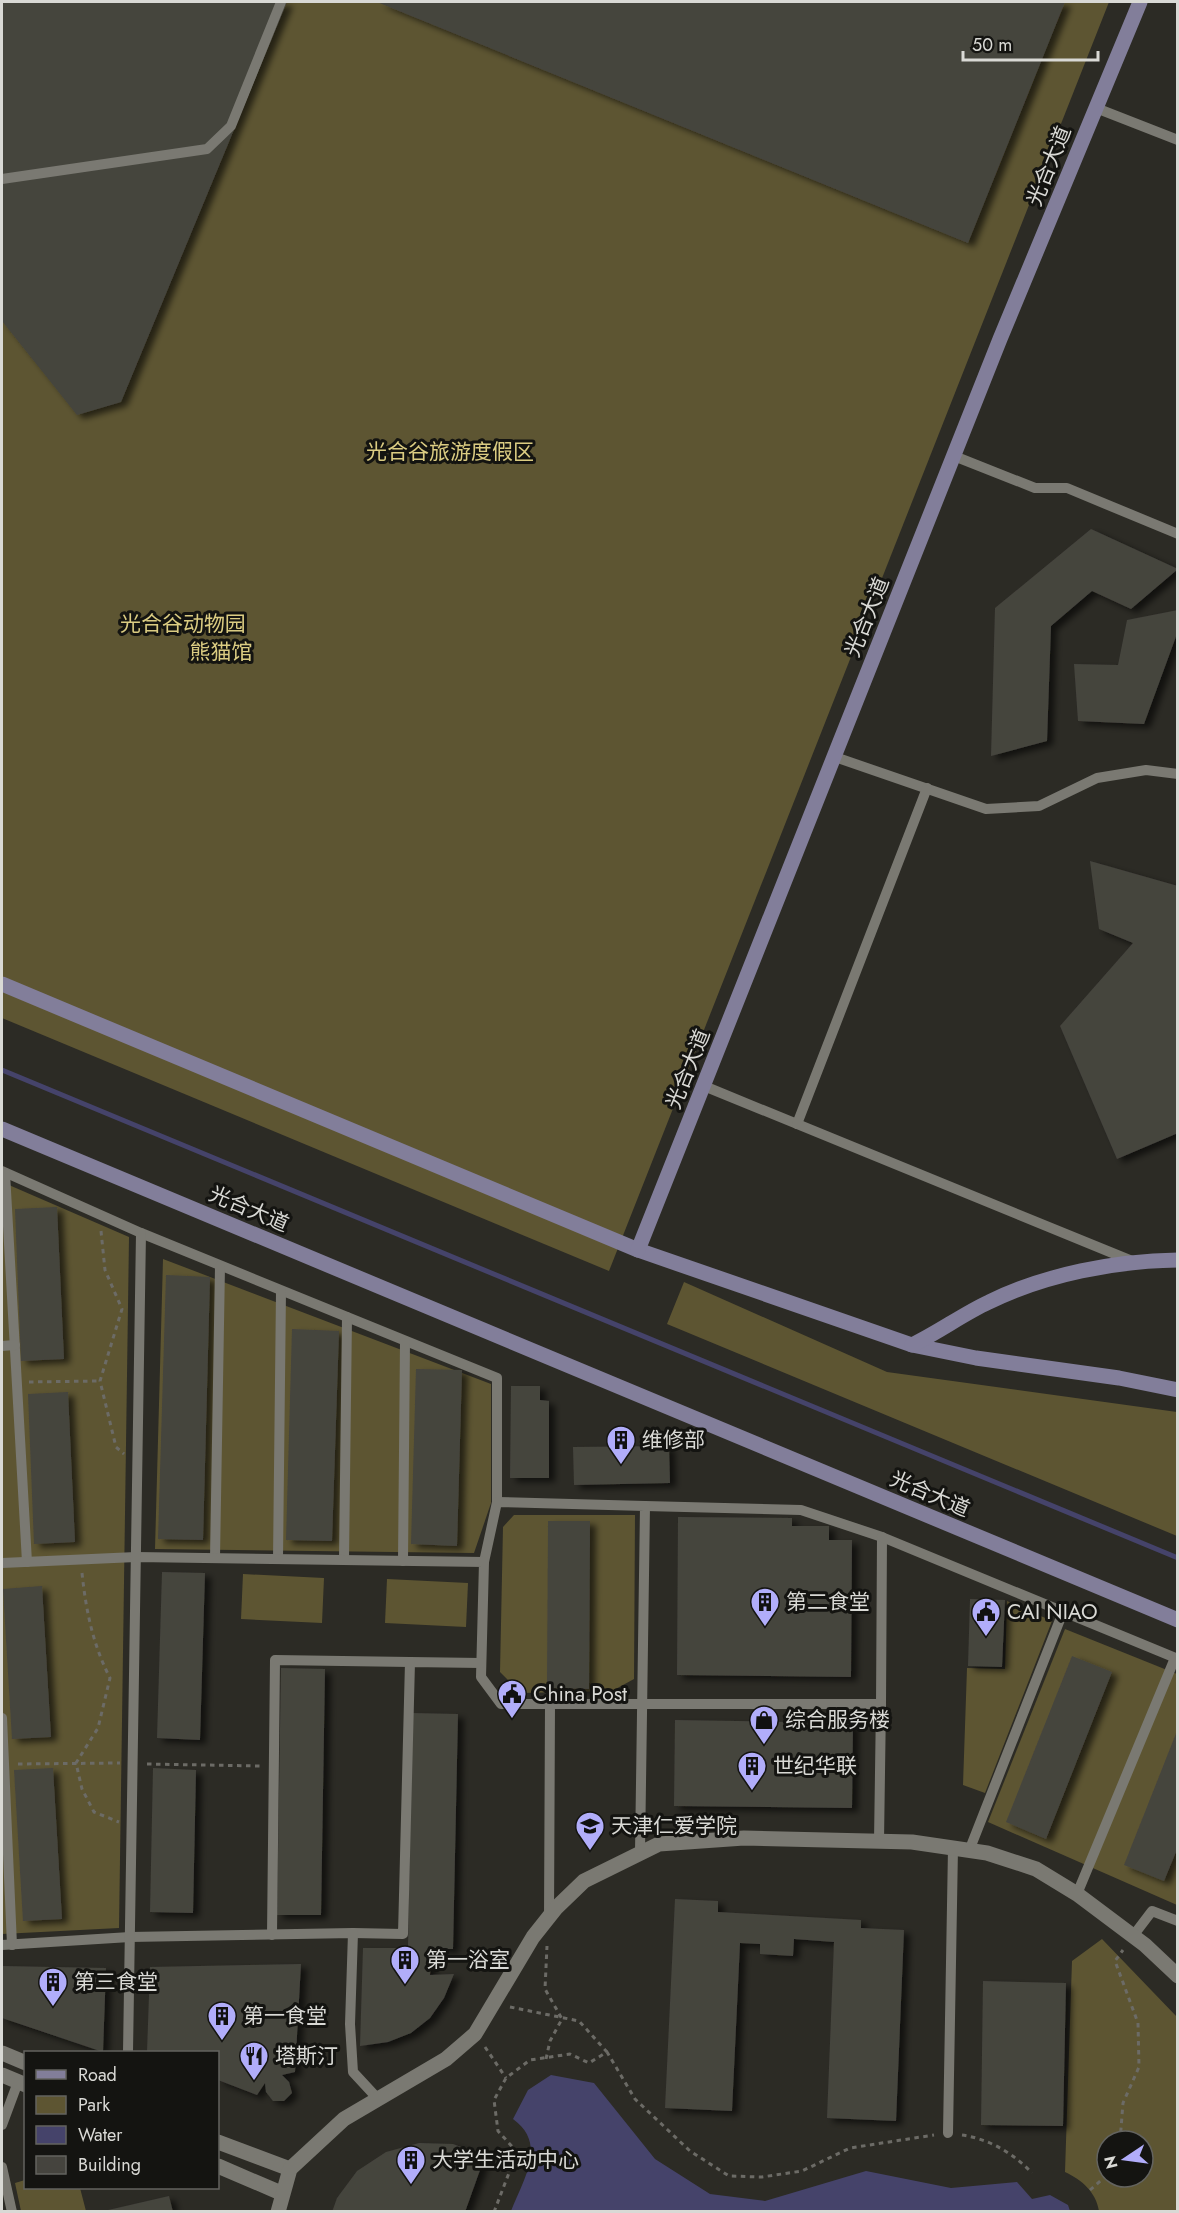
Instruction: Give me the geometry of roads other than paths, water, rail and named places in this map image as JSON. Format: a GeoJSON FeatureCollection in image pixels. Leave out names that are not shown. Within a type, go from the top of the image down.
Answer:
{"type":"FeatureCollection","features":[{"type":"Feature","properties":{"kind":"street","name":"光合大道"},"geometry":{"type":"LineString","coordinates":[[638,1250],[954,456],[1140,2]]}},
{"type":"Feature","properties":{"kind":"street"},"geometry":{"type":"LineString","coordinates":[[2,984],[638,1250],[912,1345],[976,1358],[1119,1378],[1178,1390]]}},
{"type":"Feature","properties":{"kind":"street","name":"光合大道"},"geometry":{"type":"LineString","coordinates":[[2,1129],[1178,1620]]}},
{"type":"Feature","properties":{"kind":"street"},"geometry":{"type":"LineString","coordinates":[[912,1345],[989,1302],[1022,1288],[1132,1261],[1178,1260]]}},
{"type":"Feature","properties":{"kind":"street"},"geometry":{"type":"LineString","coordinates":[[278,2211],[281,2193],[290,2169],[344,2119],[447,2059],[476,2034],[533,1937],[584,1881],[659,1844],[744,1838],[879,1841],[912,1842],[969,1851],[1036,1869],[1077,1894],[1133,1936],[1178,1976]]}},
{"type":"Feature","properties":{"kind":"street"},"geometry":{"type":"LineString","coordinates":[[2,2053],[24,2062]]}},
{"type":"Feature","properties":{"kind":"street"},"geometry":{"type":"LineString","coordinates":[[2,2075],[22,2083]]}},
{"type":"Feature","properties":{"kind":"street"},"geometry":{"type":"LineString","coordinates":[[219,2142],[290,2169]]}},
{"type":"Feature","properties":{"kind":"street"},"geometry":{"type":"LineString","coordinates":[[219,2166],[281,2193]]}},
{"type":"Feature","properties":{"kind":"lane"},"geometry":{"type":"LineString","coordinates":[[2,179],[207,149],[231,126],[280,2]]}},
{"type":"Feature","properties":{"kind":"lane"},"geometry":{"type":"LineString","coordinates":[[1096,108],[1178,140]]}},
{"type":"Feature","properties":{"kind":"lane"},"geometry":{"type":"LineString","coordinates":[[954,456],[1035,488],[1067,488],[1178,534]]}},
{"type":"Feature","properties":{"kind":"lane"},"geometry":{"type":"LineString","coordinates":[[835,757],[986,808],[1039,806],[1097,778],[1146,770],[1178,774]]}},
{"type":"Feature","properties":{"kind":"lane"},"geometry":{"type":"LineString","coordinates":[[797,1124],[927,788]]}},
{"type":"Feature","properties":{"kind":"lane"},"geometry":{"type":"LineString","coordinates":[[704,1086],[1132,1261]]}},
{"type":"Feature","properties":{"kind":"lane"},"geometry":{"type":"LineString","coordinates":[[27,1562],[18,1383],[3,1172],[220,1266],[497,1378],[497,1502],[484,1562],[481,1677],[501,1704],[881,1704]]}},
{"type":"Feature","properties":{"kind":"lane"},"geometry":{"type":"LineString","coordinates":[[128,2051],[141,1233]]}},
{"type":"Feature","properties":{"kind":"lane"},"geometry":{"type":"LineString","coordinates":[[215,1558],[220,1266]]}},
{"type":"Feature","properties":{"kind":"lane"},"geometry":{"type":"LineString","coordinates":[[278,1559],[282,1291]]}},
{"type":"Feature","properties":{"kind":"lane"},"geometry":{"type":"LineString","coordinates":[[344,1560],[347,1317]]}},
{"type":"Feature","properties":{"kind":"lane"},"geometry":{"type":"LineString","coordinates":[[402,1561],[405,1341]]}},
{"type":"Feature","properties":{"kind":"lane"},"geometry":{"type":"LineString","coordinates":[[2,1346],[15,1345]]}},
{"type":"Feature","properties":{"kind":"lane"},"geometry":{"type":"LineString","coordinates":[[497,1502],[801,1510],[882,1537],[1176,1659],[1077,1894]]}},
{"type":"Feature","properties":{"kind":"lane"},"geometry":{"type":"LineString","coordinates":[[640,1852],[645,1506]]}},
{"type":"Feature","properties":{"kind":"lane"},"geometry":{"type":"LineString","coordinates":[[879,1841],[882,1537]]}},
{"type":"Feature","properties":{"kind":"lane"},"geometry":{"type":"LineString","coordinates":[[2,1563],[135,1557],[484,1562]]}},
{"type":"Feature","properties":{"kind":"lane"},"geometry":{"type":"LineString","coordinates":[[969,1851],[1063,1612]]}},
{"type":"Feature","properties":{"kind":"lane"},"geometry":{"type":"LineString","coordinates":[[272,1935],[275,1660],[481,1663]]}},
{"type":"Feature","properties":{"kind":"lane"},"geometry":{"type":"LineString","coordinates":[[2,1718],[7,1945],[130,1937],[403,1934],[410,1662]]}},
{"type":"Feature","properties":{"kind":"lane"},"geometry":{"type":"LineString","coordinates":[[549,1917],[550,1704]]}},
{"type":"Feature","properties":{"kind":"lane"},"geometry":{"type":"LineString","coordinates":[[948,2133],[953,1848]]}},
{"type":"Feature","properties":{"kind":"lane"},"geometry":{"type":"LineString","coordinates":[[1133,1936],[1152,1911],[1178,1922]]}},
{"type":"Feature","properties":{"kind":"lane"},"geometry":{"type":"LineString","coordinates":[[353,1933],[350,2024],[353,2072],[378,2099]]}},
{"type":"Feature","properties":{"kind":"lane"},"geometry":{"type":"LineString","coordinates":[[2,2125],[22,2083]]}},
{"type":"Feature","properties":{"kind":"lane"},"geometry":{"type":"LineString","coordinates":[[2,2167],[12,2211]]}},
{"type":"Feature","properties":{"kind":"water"},"geometry":{"type":"Polygon","coordinates":[[[551,2075],[594,2083],[655,2159],[710,2194],[765,2201],[866,2171],[951,2188],[1017,2182],[1032,2199],[1050,2195],[1068,2205],[1070,2211],[511,2211],[530,2163],[531,2151],[529,2140],[523,2129],[513,2119],[528,2090],[551,2075]]]}},
{"type":"Feature","properties":{"kind":"waterway"},"geometry":{"type":"LineString","coordinates":[[2,1070],[1178,1558]]}},
{"type":"Feature","properties":{"kind":"place","name":"维修部"},"geometry":{"type":"Point","coordinates":[621,1466]}},
{"type":"Feature","properties":{"kind":"place","name":"第二食堂"},"geometry":{"type":"Point","coordinates":[765,1628]}},
{"type":"Feature","properties":{"kind":"place","name":"CAI NIAO"},"geometry":{"type":"Point","coordinates":[986,1638]}},
{"type":"Feature","properties":{"kind":"place","name":"China Post"},"geometry":{"type":"Point","coordinates":[512,1720]}},
{"type":"Feature","properties":{"kind":"place","name":"综合服务楼"},"geometry":{"type":"Point","coordinates":[764,1746]}},
{"type":"Feature","properties":{"kind":"place","name":"世纪华联"},"geometry":{"type":"Point","coordinates":[752,1792]}},
{"type":"Feature","properties":{"kind":"place","name":"天津仁爱学院"},"geometry":{"type":"Point","coordinates":[590,1852]}},
{"type":"Feature","properties":{"kind":"place","name":"第一浴室"},"geometry":{"type":"Point","coordinates":[405,1986]}},
{"type":"Feature","properties":{"kind":"place","name":"第三食堂"},"geometry":{"type":"Point","coordinates":[53,2008]}},
{"type":"Feature","properties":{"kind":"place","name":"第一食堂"},"geometry":{"type":"Point","coordinates":[222,2042]}},
{"type":"Feature","properties":{"kind":"place","name":"塔斯汀"},"geometry":{"type":"Point","coordinates":[254,2082]}},
{"type":"Feature","properties":{"kind":"place","name":"大学生活动中心"},"geometry":{"type":"Point","coordinates":[411,2186]}},
{"type":"Feature","properties":{"kind":"park label","name":"光合谷旅游度假区"},"geometry":{"type":"Point","coordinates":[450,452]}},
{"type":"Feature","properties":{"kind":"park label","name":"光合谷动物园"},"geometry":{"type":"Point","coordinates":[183,624]}},
{"type":"Feature","properties":{"kind":"park label","name":"熊猫馆"},"geometry":{"type":"Point","coordinates":[221,652]}}]}
